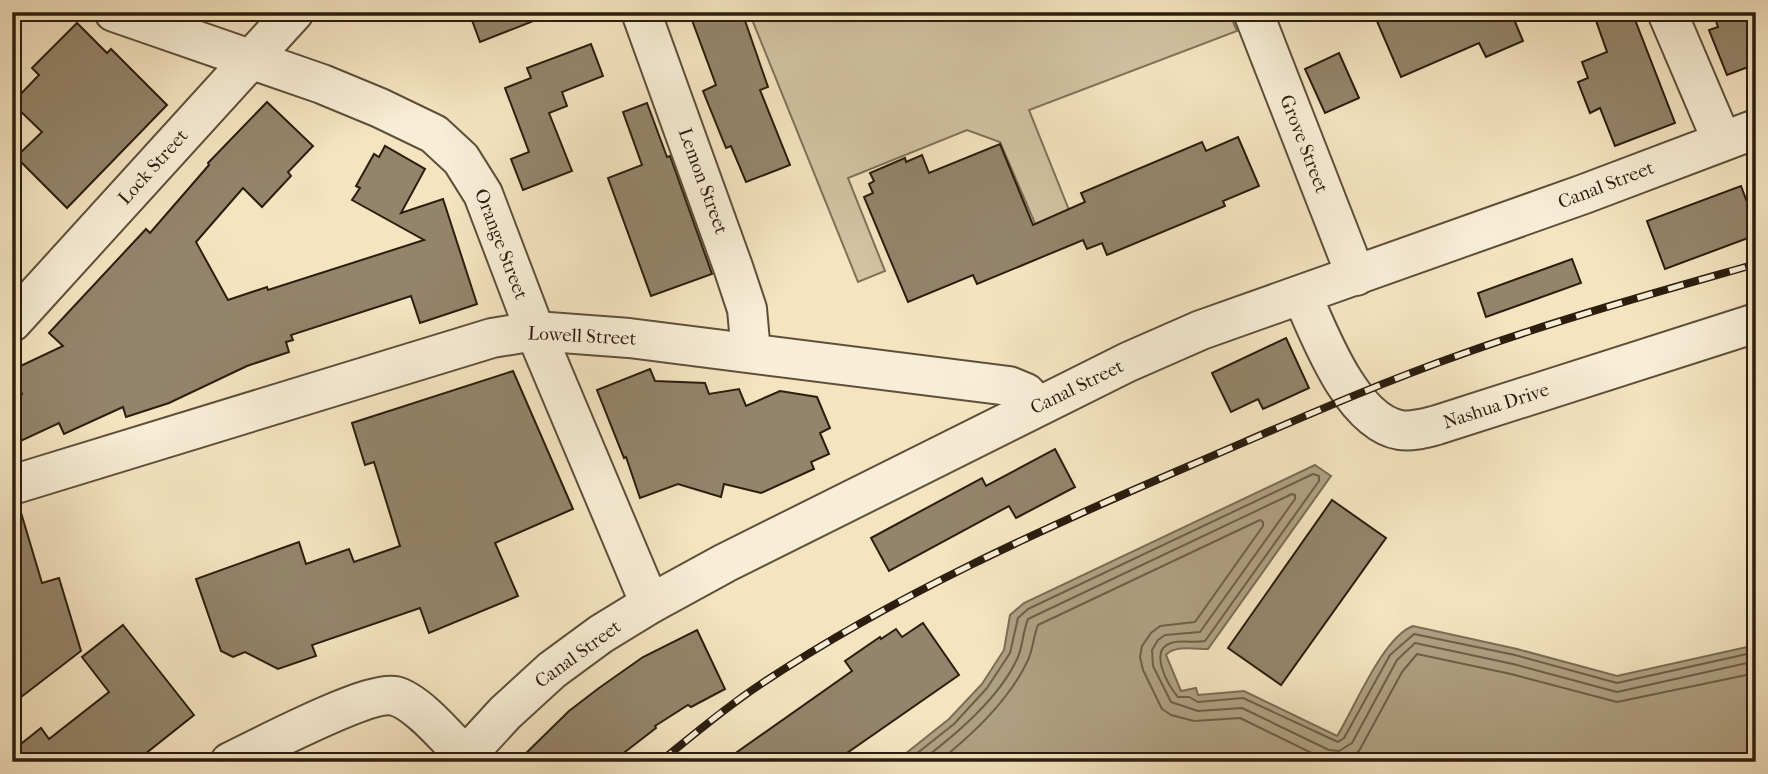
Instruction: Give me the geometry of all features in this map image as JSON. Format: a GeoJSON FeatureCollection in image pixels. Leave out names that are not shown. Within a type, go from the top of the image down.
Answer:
{"type":"FeatureCollection","features":[{"type":"Feature","properties":{"kind":"street","name":"Orange Street"},"geometry":{"type":"LineString","coordinates":[[114,12],[321,84],[414,124],[448,144],[467,167],[483,194],[535,331],[650,604]]}},
{"type":"Feature","properties":{"kind":"street","name":"Lock Street"},"geometry":{"type":"LineString","coordinates":[[12,322],[294,12]]}},
{"type":"Feature","properties":{"kind":"street","name":"Lemon Street"},"geometry":{"type":"LineString","coordinates":[[641,12],[737,277],[747,309],[751,353]]}},
{"type":"Feature","properties":{"kind":"street","name":"Grove Street"},"geometry":{"type":"LineString","coordinates":[[1252,12],[1356,276]]}},
{"type":"Feature","properties":{"kind":"street"},"geometry":{"type":"LineString","coordinates":[[1667,12],[1739,135]]}},
{"type":"Feature","properties":{"kind":"street","name":"Canal Street"},"geometry":{"type":"LineString","coordinates":[[462,759],[511,707],[552,670],[601,634],[650,604],[725,563],[1037,407],[1162,346],[1739,135]]}},
{"type":"Feature","properties":{"kind":"street","name":"Nashua Drive"},"geometry":{"type":"LineString","coordinates":[[1302,295],[1328,354],[1354,396],[1387,426],[1409,430],[1437,425],[1756,323]]}},
{"type":"Feature","properties":{"kind":"street","name":"Lowell Street"},"geometry":{"type":"LineString","coordinates":[[12,485],[492,338],[535,331],[629,338],[1009,386],[1026,393],[1037,407]]}},
{"type":"Feature","properties":{"kind":"street"},"geometry":{"type":"LineString","coordinates":[[230,762],[351,707],[390,695],[412,705],[462,759]]}},
{"type":"Feature","properties":{"kind":"shaded area"},"geometry":{"type":"Polygon","coordinates":[[[749,12],[1229,12],[1237,31],[1029,110],[1071,215],[1037,228],[1000,142],[967,130],[848,178],[885,271],[858,282],[749,12]]]}},
{"type":"Feature","properties":{"kind":"water"},"geometry":{"type":"Polygon","coordinates":[[[1315,465],[1331,476],[1208,649],[1180,649],[1166,655],[1181,691],[1196,688],[1198,695],[1244,691],[1337,736],[1381,658],[1402,633],[1413,626],[1517,649],[1617,676],[1756,645],[1756,762],[895,762],[949,719],[982,684],[1004,650],[1010,615],[1024,603],[1315,465]]]}},
{"type":"Feature","properties":{"kind":"building"},"geometry":{"type":"Polygon","coordinates":[[[469,12],[551,12],[551,14],[480,42],[469,12]]]}},
{"type":"Feature","properties":{"kind":"building"},"geometry":{"type":"Polygon","coordinates":[[[689,12],[742,12],[768,87],[760,90],[790,165],[746,182],[731,146],[726,148],[703,91],[716,85],[689,12]]]}},
{"type":"Feature","properties":{"kind":"building"},"geometry":{"type":"Polygon","coordinates":[[[1373,12],[1511,12],[1523,41],[1486,57],[1479,43],[1401,77],[1373,12]]]}},
{"type":"Feature","properties":{"kind":"building"},"geometry":{"type":"Polygon","coordinates":[[[1593,12],[1632,12],[1675,123],[1615,146],[1600,108],[1590,113],[1578,82],[1588,78],[1582,62],[1607,52],[1593,12]]]}},
{"type":"Feature","properties":{"kind":"building"},"geometry":{"type":"Polygon","coordinates":[[[1713,12],[1756,12],[1756,64],[1727,75],[1709,30],[1718,27],[1713,12]]]}},
{"type":"Feature","properties":{"kind":"building"},"geometry":{"type":"Polygon","coordinates":[[[77,23],[107,53],[111,49],[167,105],[67,208],[16,157],[42,132],[12,103],[39,75],[32,68],[77,23]]]}},
{"type":"Feature","properties":{"kind":"building"},"geometry":{"type":"Polygon","coordinates":[[[591,44],[603,76],[562,92],[567,106],[549,113],[572,171],[523,190],[511,159],[529,152],[505,88],[531,78],[527,68],[591,44]]]}},
{"type":"Feature","properties":{"kind":"building"},"geometry":{"type":"Polygon","coordinates":[[[1339,53],[1359,98],[1325,113],[1305,69],[1339,53]]]}},
{"type":"Feature","properties":{"kind":"building"},"geometry":{"type":"Polygon","coordinates":[[[267,102],[313,146],[288,172],[291,176],[262,207],[243,188],[196,242],[228,300],[267,287],[268,290],[424,240],[352,200],[360,188],[356,186],[374,154],[379,157],[385,146],[425,169],[401,213],[443,199],[477,304],[420,323],[411,296],[291,335],[293,340],[286,342],[289,352],[247,366],[169,403],[126,417],[123,407],[64,434],[59,423],[12,445],[12,399],[22,394],[12,370],[63,346],[49,333],[146,229],[150,233],[208,163],[267,102]]]}},
{"type":"Feature","properties":{"kind":"building"},"geometry":{"type":"Polygon","coordinates":[[[647,103],[667,157],[670,156],[712,274],[651,296],[608,178],[642,165],[623,112],[647,103]]]}},
{"type":"Feature","properties":{"kind":"building"},"geometry":{"type":"Polygon","coordinates":[[[1238,137],[1259,186],[1223,201],[1225,206],[1107,255],[1102,243],[1087,249],[1083,240],[977,284],[973,275],[908,302],[864,197],[873,193],[869,184],[874,181],[870,173],[905,158],[906,162],[922,155],[929,173],[1000,144],[1033,225],[1085,202],[1081,193],[1202,142],[1206,151],[1238,137]]]}},
{"type":"Feature","properties":{"kind":"building"},"geometry":{"type":"Polygon","coordinates":[[[1741,186],[1756,226],[1756,235],[1665,269],[1647,221],[1741,186]]]}},
{"type":"Feature","properties":{"kind":"building"},"geometry":{"type":"Polygon","coordinates":[[[1572,259],[1581,283],[1486,317],[1478,293],[1572,259]]]}},
{"type":"Feature","properties":{"kind":"building"},"geometry":{"type":"Polygon","coordinates":[[[1286,338],[1309,388],[1263,409],[1258,399],[1231,412],[1212,373],[1286,338]]]}},
{"type":"Feature","properties":{"kind":"building"},"geometry":{"type":"Polygon","coordinates":[[[650,369],[655,381],[705,383],[709,394],[739,389],[746,406],[780,391],[817,397],[830,428],[820,433],[829,454],[811,462],[814,469],[761,493],[724,484],[721,497],[678,484],[640,498],[626,457],[624,458],[597,390],[650,369]]]}},
{"type":"Feature","properties":{"kind":"building"},"geometry":{"type":"Polygon","coordinates":[[[513,371],[573,509],[495,543],[518,596],[429,633],[420,608],[312,645],[316,656],[278,669],[245,652],[233,657],[221,651],[196,579],[299,542],[306,564],[349,549],[354,562],[400,546],[374,462],[365,465],[352,423],[513,371]]]}},
{"type":"Feature","properties":{"kind":"building"},"geometry":{"type":"Polygon","coordinates":[[[1055,449],[1075,487],[1016,518],[1009,506],[889,571],[871,538],[982,478],[986,486],[1055,449]]]}},
{"type":"Feature","properties":{"kind":"building"},"geometry":{"type":"Polygon","coordinates":[[[1332,500],[1386,538],[1281,685],[1228,648],[1332,500]]]}},
{"type":"Feature","properties":{"kind":"building"},"geometry":{"type":"Polygon","coordinates":[[[12,506],[19,506],[42,583],[59,578],[81,651],[12,704],[12,506]]]}},
{"type":"Feature","properties":{"kind":"building"},"geometry":{"type":"Polygon","coordinates":[[[923,623],[959,675],[834,762],[723,762],[852,671],[845,661],[896,629],[902,637],[923,623]]]}},
{"type":"Feature","properties":{"kind":"building"},"geometry":{"type":"Polygon","coordinates":[[[123,625],[194,715],[135,762],[12,762],[12,751],[41,728],[49,739],[109,692],[82,657],[123,625]]]}},
{"type":"Feature","properties":{"kind":"building"},"geometry":{"type":"Polygon","coordinates":[[[697,630],[725,689],[691,707],[688,705],[655,726],[656,728],[612,762],[517,762],[569,711],[599,688],[643,657],[697,630]]]}},
{"type":"Feature","properties":{"kind":"railway"},"geometry":{"type":"LineString","coordinates":[[660,762],[761,684],[864,621],[970,565],[1079,514],[1326,407],[1430,366],[1573,317],[1756,264]]}}]}
